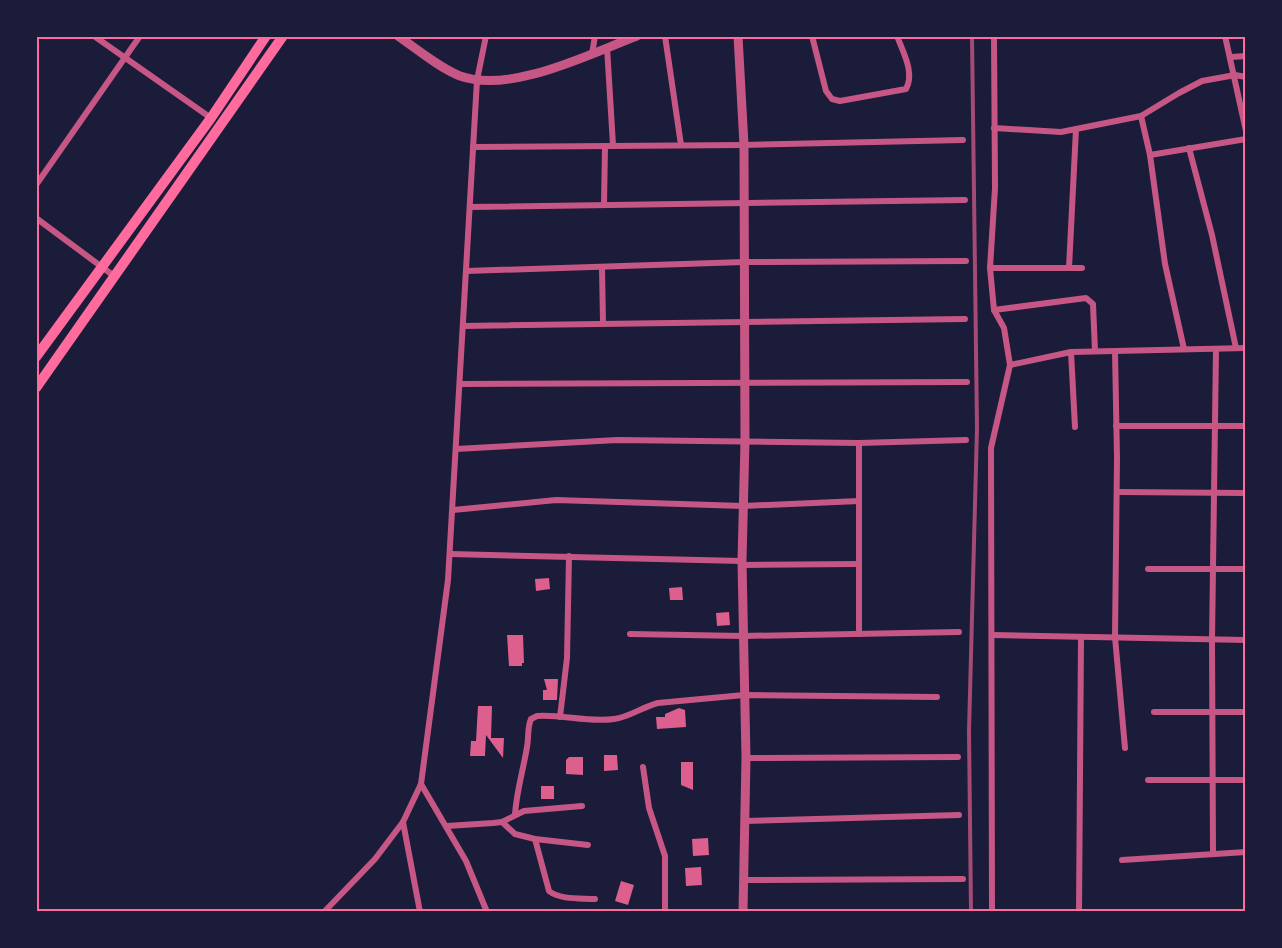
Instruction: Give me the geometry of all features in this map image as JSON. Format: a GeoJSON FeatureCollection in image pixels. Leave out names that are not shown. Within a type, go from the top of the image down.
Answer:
{"type":"FeatureCollection","features":[{"type":"Feature","properties":{"kind":"main road"},"geometry":{"type":"LineString","coordinates":[[36,357],[211,118],[266,36]]}},
{"type":"Feature","properties":{"kind":"main road"},"geometry":{"type":"LineString","coordinates":[[36,388],[283,36]]}},
{"type":"Feature","properties":{"kind":"main road"},"geometry":{"type":"LineString","coordinates":[[45,344],[60,355]]}},
{"type":"Feature","properties":{"kind":"street"},"geometry":{"type":"LineString","coordinates":[[94,36],[222,126]]}},
{"type":"Feature","properties":{"kind":"street"},"geometry":{"type":"LineString","coordinates":[[36,185],[140,36]]}},
{"type":"Feature","properties":{"kind":"street"},"geometry":{"type":"LineString","coordinates":[[398,36],[447,69],[477,80],[497,82],[516,79],[592,54],[637,36]]}},
{"type":"Feature","properties":{"kind":"street"},"geometry":{"type":"LineString","coordinates":[[324,912],[375,859],[403,822],[421,784],[448,580],[477,80],[486,36]]}},
{"type":"Feature","properties":{"kind":"street"},"geometry":{"type":"LineString","coordinates":[[592,54],[595,36]]}},
{"type":"Feature","properties":{"kind":"street"},"geometry":{"type":"LineString","coordinates":[[665,36],[681,145]]}},
{"type":"Feature","properties":{"kind":"street"},"geometry":{"type":"LineString","coordinates":[[738,36],[744,145],[745,441],[742,563],[746,758],[743,912]]}},
{"type":"Feature","properties":{"kind":"street"},"geometry":{"type":"LineString","coordinates":[[812,36],[826,91],[832,99],[840,101],[906,90],[910,74],[897,36]]}},
{"type":"Feature","properties":{"kind":"street"},"geometry":{"type":"LineString","coordinates":[[992,912],[991,448],[1010,365],[1004,328],[994,310],[990,268],[995,188],[994,36]]}},
{"type":"Feature","properties":{"kind":"street"},"geometry":{"type":"LineString","coordinates":[[1226,36],[1246,131]]}},
{"type":"Feature","properties":{"kind":"street"},"geometry":{"type":"LineString","coordinates":[[607,47],[613,146]]}},
{"type":"Feature","properties":{"kind":"street"},"geometry":{"type":"LineString","coordinates":[[1231,57],[1246,56]]}},
{"type":"Feature","properties":{"kind":"street"},"geometry":{"type":"LineString","coordinates":[[994,128],[1061,132],[1141,116],[1203,81],[1235,75],[1246,77]]}},
{"type":"Feature","properties":{"kind":"street"},"geometry":{"type":"LineString","coordinates":[[1141,116],[1150,155],[1165,264],[1184,349]]}},
{"type":"Feature","properties":{"kind":"street"},"geometry":{"type":"LineString","coordinates":[[1069,268],[1076,129]]}},
{"type":"Feature","properties":{"kind":"street"},"geometry":{"type":"LineString","coordinates":[[1150,155],[1246,139]]}},
{"type":"Feature","properties":{"kind":"street"},"geometry":{"type":"LineString","coordinates":[[473,147],[744,145],[963,140]]}},
{"type":"Feature","properties":{"kind":"street"},"geometry":{"type":"LineString","coordinates":[[604,205],[605,146]]}},
{"type":"Feature","properties":{"kind":"street"},"geometry":{"type":"LineString","coordinates":[[1190,148],[1212,235],[1236,348]]}},
{"type":"Feature","properties":{"kind":"street"},"geometry":{"type":"LineString","coordinates":[[470,207],[965,200]]}},
{"type":"Feature","properties":{"kind":"street"},"geometry":{"type":"LineString","coordinates":[[36,218],[114,276]]}},
{"type":"Feature","properties":{"kind":"street"},"geometry":{"type":"LineString","coordinates":[[466,271],[744,262],[966,261]]}},
{"type":"Feature","properties":{"kind":"street"},"geometry":{"type":"LineString","coordinates":[[602,267],[603,323]]}},
{"type":"Feature","properties":{"kind":"street"},"geometry":{"type":"LineString","coordinates":[[990,268],[1082,268]]}},
{"type":"Feature","properties":{"kind":"street"},"geometry":{"type":"LineString","coordinates":[[994,310],[1086,298],[1094,304],[1095,351]]}},
{"type":"Feature","properties":{"kind":"street"},"geometry":{"type":"LineString","coordinates":[[463,326],[965,318]]}},
{"type":"Feature","properties":{"kind":"street"},"geometry":{"type":"LineString","coordinates":[[1010,365],[1071,352],[1246,348]]}},
{"type":"Feature","properties":{"kind":"street"},"geometry":{"type":"LineString","coordinates":[[1213,854],[1212,639],[1216,349]]}},
{"type":"Feature","properties":{"kind":"street"},"geometry":{"type":"LineString","coordinates":[[1115,351],[1117,492],[1115,638],[1125,748]]}},
{"type":"Feature","properties":{"kind":"street"},"geometry":{"type":"LineString","coordinates":[[1071,352],[1075,427]]}},
{"type":"Feature","properties":{"kind":"street"},"geometry":{"type":"LineString","coordinates":[[460,384],[967,382]]}},
{"type":"Feature","properties":{"kind":"street"},"geometry":{"type":"LineString","coordinates":[[1116,426],[1246,426]]}},
{"type":"Feature","properties":{"kind":"street"},"geometry":{"type":"LineString","coordinates":[[456,449],[617,440],[859,442],[966,440]]}},
{"type":"Feature","properties":{"kind":"street"},"geometry":{"type":"LineString","coordinates":[[859,442],[859,633]]}},
{"type":"Feature","properties":{"kind":"street"},"geometry":{"type":"LineString","coordinates":[[1117,492],[1246,493]]}},
{"type":"Feature","properties":{"kind":"street"},"geometry":{"type":"LineString","coordinates":[[453,510],[556,500],[743,506],[859,501]]}},
{"type":"Feature","properties":{"kind":"street"},"geometry":{"type":"LineString","coordinates":[[450,554],[742,563],[859,564]]}},
{"type":"Feature","properties":{"kind":"street"},"geometry":{"type":"LineString","coordinates":[[560,717],[567,658],[569,556]]}},
{"type":"Feature","properties":{"kind":"street"},"geometry":{"type":"LineString","coordinates":[[1148,569],[1246,569]]}},
{"type":"Feature","properties":{"kind":"street"},"geometry":{"type":"LineString","coordinates":[[630,634],[743,636],[959,632]]}},
{"type":"Feature","properties":{"kind":"street"},"geometry":{"type":"LineString","coordinates":[[992,635],[1246,640]]}},
{"type":"Feature","properties":{"kind":"street"},"geometry":{"type":"LineString","coordinates":[[1079,912],[1081,637]]}},
{"type":"Feature","properties":{"kind":"street"},"geometry":{"type":"LineString","coordinates":[[515,814],[518,784],[526,755],[531,719],[544,716],[612,720],[626,717],[658,703],[744,695],[937,697]]}},
{"type":"Feature","properties":{"kind":"street"},"geometry":{"type":"LineString","coordinates":[[1154,712],[1246,712]]}},
{"type":"Feature","properties":{"kind":"street"},"geometry":{"type":"LineString","coordinates":[[746,758],[958,757]]}},
{"type":"Feature","properties":{"kind":"street"},"geometry":{"type":"LineString","coordinates":[[643,767],[645,794],[665,856],[665,912]]}},
{"type":"Feature","properties":{"kind":"street"},"geometry":{"type":"LineString","coordinates":[[1149,780],[1246,780]]}},
{"type":"Feature","properties":{"kind":"street"},"geometry":{"type":"LineString","coordinates":[[421,784],[466,861],[487,912]]}},
{"type":"Feature","properties":{"kind":"street"},"geometry":{"type":"LineString","coordinates":[[447,826],[502,822],[524,811],[582,806]]}},
{"type":"Feature","properties":{"kind":"street"},"geometry":{"type":"LineString","coordinates":[[744,821],[959,815]]}},
{"type":"Feature","properties":{"kind":"street"},"geometry":{"type":"LineString","coordinates":[[403,822],[420,912]]}},
{"type":"Feature","properties":{"kind":"street"},"geometry":{"type":"LineString","coordinates":[[502,822],[515,834],[535,839],[588,845]]}},
{"type":"Feature","properties":{"kind":"street"},"geometry":{"type":"LineString","coordinates":[[535,839],[549,891],[554,895],[595,899]]}},
{"type":"Feature","properties":{"kind":"street"},"geometry":{"type":"LineString","coordinates":[[1122,860],[1246,852]]}},
{"type":"Feature","properties":{"kind":"street"},"geometry":{"type":"LineString","coordinates":[[743,880],[963,879]]}},
{"type":"Feature","properties":{"kind":"building"},"geometry":{"type":"Polygon","coordinates":[[[549,578],[550,589],[536,591],[535,579],[549,578]]]}},
{"type":"Feature","properties":{"kind":"building"},"geometry":{"type":"Polygon","coordinates":[[[682,587],[683,600],[670,600],[669,588],[682,587]]]}},
{"type":"Feature","properties":{"kind":"building"},"geometry":{"type":"Polygon","coordinates":[[[729,612],[730,625],[717,626],[716,613],[729,612]]]}},
{"type":"Feature","properties":{"kind":"building"},"geometry":{"type":"Polygon","coordinates":[[[507,635],[523,635],[524,663],[522,666],[509,666],[507,635]]]}},
{"type":"Feature","properties":{"kind":"building"},"geometry":{"type":"Polygon","coordinates":[[[544,679],[558,679],[557,700],[543,700],[543,690],[547,690],[544,679]]]}},
{"type":"Feature","properties":{"kind":"building"},"geometry":{"type":"Polygon","coordinates":[[[478,706],[492,706],[491,738],[504,738],[503,758],[486,735],[485,756],[470,756],[471,741],[476,741],[478,706]]]}},
{"type":"Feature","properties":{"kind":"building"},"geometry":{"type":"Polygon","coordinates":[[[679,708],[685,710],[686,727],[657,729],[656,717],[665,717],[665,714],[679,708]]]}},
{"type":"Feature","properties":{"kind":"building"},"geometry":{"type":"Polygon","coordinates":[[[604,755],[617,755],[618,770],[604,771],[604,755]]]}},
{"type":"Feature","properties":{"kind":"building"},"geometry":{"type":"Polygon","coordinates":[[[569,757],[583,757],[583,775],[566,774],[566,760],[569,757]]]}},
{"type":"Feature","properties":{"kind":"building"},"geometry":{"type":"Polygon","coordinates":[[[681,762],[693,762],[693,790],[681,785],[681,762]]]}},
{"type":"Feature","properties":{"kind":"building"},"geometry":{"type":"Polygon","coordinates":[[[541,786],[554,786],[554,799],[541,799],[541,786]]]}},
{"type":"Feature","properties":{"kind":"building"},"geometry":{"type":"Polygon","coordinates":[[[708,838],[709,855],[693,856],[692,839],[708,838]]]}},
{"type":"Feature","properties":{"kind":"building"},"geometry":{"type":"Polygon","coordinates":[[[701,867],[702,885],[686,886],[685,868],[701,867]]]}},
{"type":"Feature","properties":{"kind":"building"},"geometry":{"type":"Polygon","coordinates":[[[621,881],[634,885],[628,905],[615,901],[621,881]]]}},
{"type":"Feature","properties":{"kind":"railway"},"geometry":{"type":"LineString","coordinates":[[971,912],[969,731],[977,428],[972,36]]}}]}
